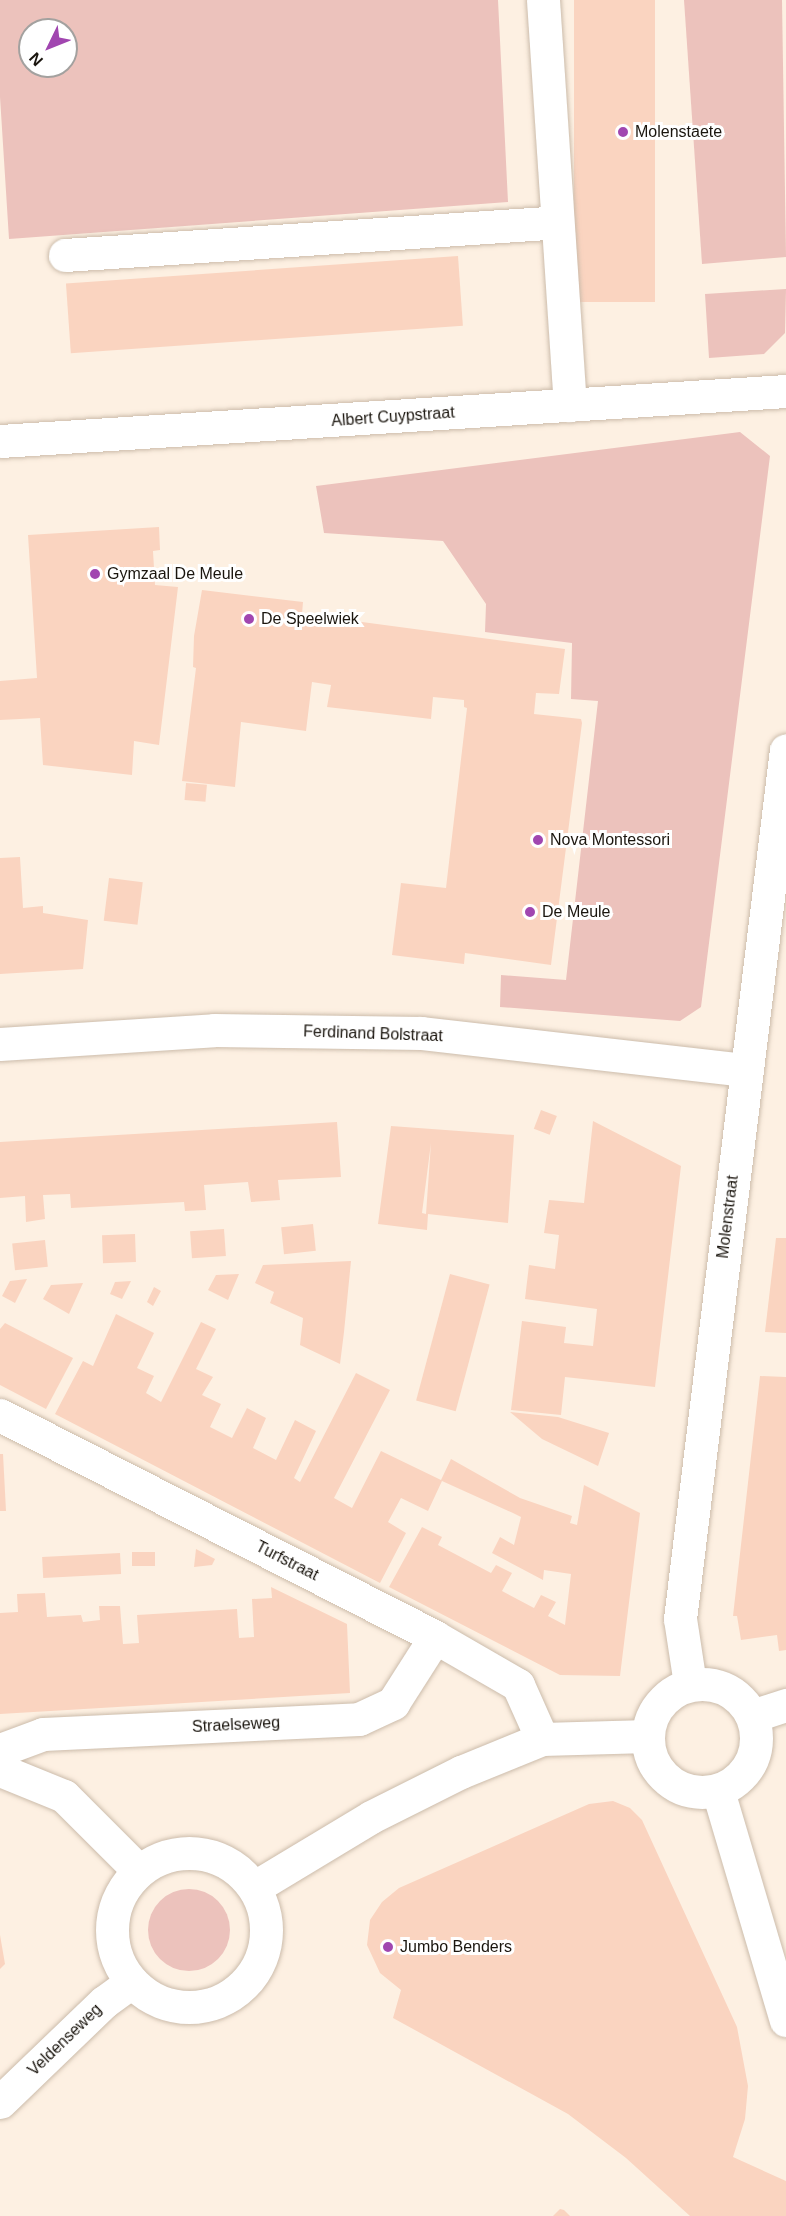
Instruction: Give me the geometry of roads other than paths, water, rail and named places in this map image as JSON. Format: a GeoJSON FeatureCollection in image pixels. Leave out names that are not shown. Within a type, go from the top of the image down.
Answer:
{"type":"FeatureCollection","features":[{"type":"Feature","properties":{"kind":"street"},"geometry":{"type":"LineString","coordinates":[[543,0],[570,405]]}},
{"type":"Feature","properties":{"kind":"street"},"geometry":{"type":"LineString","coordinates":[[65,255],[557,222]]}},
{"type":"Feature","properties":{"kind":"street","name":"Albert Cuypstraat"},"geometry":{"type":"LineString","coordinates":[[0,441],[786,391]]}},
{"type":"Feature","properties":{"kind":"street","name":"Molenstraat"},"geometry":{"type":"LineString","coordinates":[[690,1684],[680,1619],[745,1070],[772,960],[786,750]]}},
{"type":"Feature","properties":{"kind":"street","name":"Ferdinand Bolstraat"},"geometry":{"type":"LineString","coordinates":[[0,1044],[214,1030],[421,1033],[745,1070]]}},
{"type":"Feature","properties":{"kind":"street","name":"Turfstraat"},"geometry":{"type":"LineString","coordinates":[[0,1415],[435,1637],[518,1684],[542,1739]]}},
{"type":"Feature","properties":{"kind":"street","name":"Straelseweg"},"geometry":{"type":"LineString","coordinates":[[0,1750],[42,1734],[359,1719],[393,1703],[435,1637]]}},
{"type":"Feature","properties":{"kind":"street"},"geometry":{"type":"LineString","coordinates":[[690,1684],[709,1684],[728,1689],[743,1701],[752,1716],[758,1740],[752,1762],[741,1778],[718,1791],[688,1791],[662,1776],[651,1759],[648,1736],[652,1716],[666,1697],[690,1684]]}},
{"type":"Feature","properties":{"kind":"street"},"geometry":{"type":"LineString","coordinates":[[752,1716],[786,1705]]}},
{"type":"Feature","properties":{"kind":"street"},"geometry":{"type":"LineString","coordinates":[[255,1887],[371,1817],[460,1772],[542,1739],[648,1736]]}},
{"type":"Feature","properties":{"kind":"street"},"geometry":{"type":"LineString","coordinates":[[0,1770],[64,1797],[139,1871]]}},
{"type":"Feature","properties":{"kind":"street"},"geometry":{"type":"LineString","coordinates":[[718,1791],[786,2020]]}},
{"type":"Feature","properties":{"kind":"street"},"geometry":{"type":"LineString","coordinates":[[185,1853],[210,1855],[233,1865],[255,1887],[267,1934],[261,1960],[246,1983],[226,1999],[202,2007],[176,2007],[152,1998],[132,1982],[119,1961],[112,1937],[114,1913],[123,1890],[139,1871],[160,1858],[185,1853]]}},
{"type":"Feature","properties":{"kind":"street","name":"Veldenseweg"},"geometry":{"type":"LineString","coordinates":[[0,2102],[104,2002],[132,1982]]}},
{"type":"Feature","properties":{"kind":"place","name":"Molenstaete"},"geometry":{"type":"Point","coordinates":[623,132]}},
{"type":"Feature","properties":{"kind":"place","name":"Gymzaal De Meule"},"geometry":{"type":"Point","coordinates":[95,574]}},
{"type":"Feature","properties":{"kind":"place","name":"De Speelwiek"},"geometry":{"type":"Point","coordinates":[249,619]}},
{"type":"Feature","properties":{"kind":"place","name":"Nova Montessori"},"geometry":{"type":"Point","coordinates":[538,840]}},
{"type":"Feature","properties":{"kind":"place","name":"De Meule"},"geometry":{"type":"Point","coordinates":[530,912]}},
{"type":"Feature","properties":{"kind":"place","name":"Jumbo Benders"},"geometry":{"type":"Point","coordinates":[388,1947]}}]}
